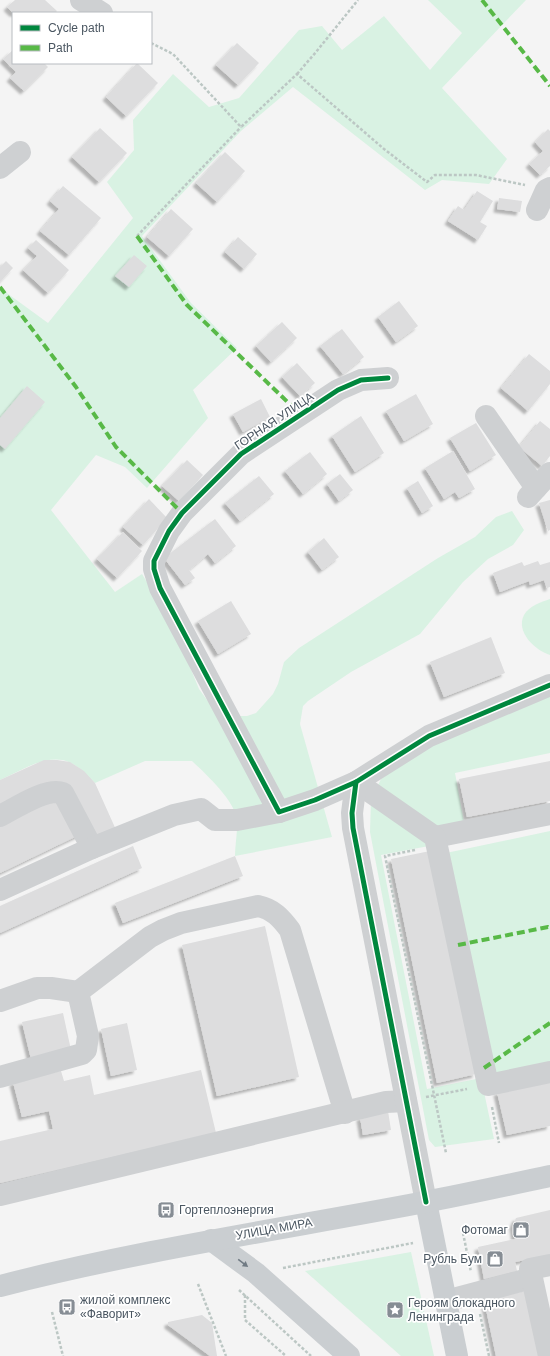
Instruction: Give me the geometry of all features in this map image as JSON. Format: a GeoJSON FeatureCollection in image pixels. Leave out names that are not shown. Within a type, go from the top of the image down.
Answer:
{"type":"FeatureCollection","features":[{"type":"Feature","properties":{"kind":"main road","name":"УЛИЦА МИРА"},"geometry":{"type":"LineString","coordinates":[[0,1286],[67,1269],[211,1240],[426,1202],[550,1176]]}},
{"type":"Feature","properties":{"kind":"main road"},"geometry":{"type":"LineString","coordinates":[[426,1202],[457,1356]]}},
{"type":"Feature","properties":{"kind":"main road"},"geometry":{"type":"LineString","coordinates":[[211,1240],[256,1273],[350,1356]]}},
{"type":"Feature","properties":{"kind":"street"},"geometry":{"type":"LineString","coordinates":[[81,0],[100,12]]}},
{"type":"Feature","properties":{"kind":"street"},"geometry":{"type":"LineString","coordinates":[[0,168],[20,152]]}},
{"type":"Feature","properties":{"kind":"street"},"geometry":{"type":"LineString","coordinates":[[536,210],[548,189]]}},
{"type":"Feature","properties":{"kind":"street","name":"ГОРНАЯ УЛИЦА"},"geometry":{"type":"LineString","coordinates":[[279,812],[160,588],[154,569],[157,552],[175,521],[217,476],[241,454],[338,390],[361,380],[388,378]]}},
{"type":"Feature","properties":{"kind":"street"},"geometry":{"type":"LineString","coordinates":[[486,416],[538,486]]}},
{"type":"Feature","properties":{"kind":"street"},"geometry":{"type":"LineString","coordinates":[[0,890],[92,848],[174,815],[201,809],[215,820],[237,820],[279,812],[315,800],[356,782],[429,736],[550,685]]}},
{"type":"Feature","properties":{"kind":"street"},"geometry":{"type":"LineString","coordinates":[[356,782],[436,841],[488,1085],[550,1072]]}},
{"type":"Feature","properties":{"kind":"street"},"geometry":{"type":"LineString","coordinates":[[356,782],[352,813],[353,828],[426,1202]]}},
{"type":"Feature","properties":{"kind":"street"},"geometry":{"type":"LineString","coordinates":[[0,816],[45,794],[57,791],[63,793],[92,848]]}},
{"type":"Feature","properties":{"kind":"street"},"geometry":{"type":"LineString","coordinates":[[436,841],[550,814]]}},
{"type":"Feature","properties":{"kind":"street"},"geometry":{"type":"LineString","coordinates":[[0,1001],[37,988],[51,988],[78,992],[150,937],[181,922],[248,907],[258,906],[267,908],[284,921],[290,930],[345,1112]]}},
{"type":"Feature","properties":{"kind":"street"},"geometry":{"type":"LineString","coordinates":[[0,1077],[82,1054],[86,1050],[88,1036],[78,992]]}},
{"type":"Feature","properties":{"kind":"street"},"geometry":{"type":"LineString","coordinates":[[0,1195],[386,1102],[406,1101]]}},
{"type":"Feature","properties":{"kind":"street"},"geometry":{"type":"LineString","coordinates":[[549,1356],[530,1269],[550,1265]]}},
{"type":"Feature","properties":{"kind":"street"},"geometry":{"type":"LineString","coordinates":[[446,1301],[532,1278]]}},
{"type":"Feature","properties":{"kind":"path"},"geometry":{"type":"LineString","coordinates":[[137,236],[241,127],[297,74],[358,0]]}},
{"type":"Feature","properties":{"kind":"path"},"geometry":{"type":"LineString","coordinates":[[152,44],[173,54],[241,127]]}},
{"type":"Feature","properties":{"kind":"path"},"geometry":{"type":"LineString","coordinates":[[297,74],[384,149],[427,182],[435,175],[476,175],[548,189]]}},
{"type":"Feature","properties":{"kind":"path"},"geometry":{"type":"LineString","coordinates":[[436,841],[385,856],[446,1153]]}},
{"type":"Feature","properties":{"kind":"path"},"geometry":{"type":"LineString","coordinates":[[406,1101],[488,1085],[499,1143]]}},
{"type":"Feature","properties":{"kind":"path"},"geometry":{"type":"LineString","coordinates":[[282,1268],[417,1243]]}},
{"type":"Feature","properties":{"kind":"path"},"geometry":{"type":"LineString","coordinates":[[198,1284],[226,1356]]}},
{"type":"Feature","properties":{"kind":"path"},"geometry":{"type":"LineString","coordinates":[[235,1287],[310,1356]]}},
{"type":"Feature","properties":{"kind":"path"},"geometry":{"type":"LineString","coordinates":[[244,1295],[245,1320],[286,1356]]}},
{"type":"Feature","properties":{"kind":"path"},"geometry":{"type":"LineString","coordinates":[[52,1312],[63,1356]]}},
{"type":"Feature","properties":{"kind":"green space"},"geometry":{"type":"Polygon","coordinates":[[[428,0],[526,0],[442,88],[507,159],[489,184],[442,180],[425,190],[293,87],[241,131],[142,236],[191,303],[237,348],[193,390],[208,418],[147,488],[125,467],[96,455],[51,510],[115,592],[142,574],[172,623],[199,689],[207,700],[219,709],[236,716],[247,716],[256,713],[273,694],[278,684],[284,662],[299,648],[438,558],[475,537],[496,517],[512,511],[524,530],[513,545],[488,559],[463,582],[420,634],[351,672],[303,706],[300,724],[332,837],[235,856],[237,819],[235,812],[219,788],[192,761],[145,761],[95,783],[71,763],[53,759],[34,764],[0,780],[0,288],[48,323],[133,218],[107,182],[134,150],[133,120],[173,74],[209,107],[239,98],[299,30],[322,26],[342,50],[384,16],[430,70],[462,33],[428,0]]]}},
{"type":"Feature","properties":{"kind":"green space"},"geometry":{"type":"Polygon","coordinates":[[[550,599],[550,655],[544,653],[528,640],[522,628],[522,621],[524,615],[529,609],[550,599]]]}},
{"type":"Feature","properties":{"kind":"green space"},"geometry":{"type":"Polygon","coordinates":[[[550,694],[550,753],[455,773],[465,827],[429,846],[381,855],[427,1089],[481,1078],[494,1139],[435,1147],[429,1140],[370,832],[371,800],[381,779],[433,743],[550,694]]]}},
{"type":"Feature","properties":{"kind":"green space"},"geometry":{"type":"Polygon","coordinates":[[[550,831],[550,1065],[493,1077],[446,853],[550,831]]]}},
{"type":"Feature","properties":{"kind":"green space"},"geometry":{"type":"Polygon","coordinates":[[[411,1252],[434,1356],[401,1356],[305,1271],[411,1252]]]}},
{"type":"Feature","properties":{"kind":"building"},"geometry":{"type":"Polygon","coordinates":[[[15,0],[45,0],[57,11],[12,12],[7,7],[15,0]]]}},
{"type":"Feature","properties":{"kind":"building"},"geometry":{"type":"Polygon","coordinates":[[[237,43],[259,63],[238,85],[216,65],[237,43]]]}},
{"type":"Feature","properties":{"kind":"building"},"geometry":{"type":"Polygon","coordinates":[[[12,51],[12,64],[45,64],[48,67],[24,91],[10,78],[16,72],[3,59],[12,51]]]}},
{"type":"Feature","properties":{"kind":"building"},"geometry":{"type":"Polygon","coordinates":[[[136,64],[138,64],[158,83],[126,116],[106,97],[136,64]]]}},
{"type":"Feature","properties":{"kind":"building"},"geometry":{"type":"Polygon","coordinates":[[[100,128],[127,153],[99,182],[72,157],[100,128]]]}},
{"type":"Feature","properties":{"kind":"building"},"geometry":{"type":"Polygon","coordinates":[[[548,129],[550,131],[550,166],[540,175],[529,164],[543,151],[535,142],[548,129]]]}},
{"type":"Feature","properties":{"kind":"building"},"geometry":{"type":"Polygon","coordinates":[[[225,152],[245,171],[217,202],[196,183],[225,152]]]}},
{"type":"Feature","properties":{"kind":"building"},"geometry":{"type":"Polygon","coordinates":[[[63,186],[101,218],[69,255],[40,231],[59,209],[50,201],[63,186]]]}},
{"type":"Feature","properties":{"kind":"building"},"geometry":{"type":"Polygon","coordinates":[[[477,191],[493,201],[480,222],[487,226],[478,240],[448,221],[458,206],[464,210],[477,191]]]}},
{"type":"Feature","properties":{"kind":"building"},"geometry":{"type":"Polygon","coordinates":[[[499,198],[522,201],[520,212],[497,209],[499,198]]]}},
{"type":"Feature","properties":{"kind":"building"},"geometry":{"type":"Polygon","coordinates":[[[171,209],[193,229],[169,256],[147,237],[171,209]]]}},
{"type":"Feature","properties":{"kind":"building"},"geometry":{"type":"Polygon","coordinates":[[[238,237],[257,254],[244,269],[225,252],[238,237]]]}},
{"type":"Feature","properties":{"kind":"building"},"geometry":{"type":"Polygon","coordinates":[[[36,240],[69,270],[48,293],[23,270],[37,256],[28,248],[36,240]]]}},
{"type":"Feature","properties":{"kind":"building"},"geometry":{"type":"Polygon","coordinates":[[[134,255],[147,266],[129,287],[115,276],[134,255]]]}},
{"type":"Feature","properties":{"kind":"building"},"geometry":{"type":"Polygon","coordinates":[[[6,261],[13,268],[0,282],[0,267],[6,261]]]}},
{"type":"Feature","properties":{"kind":"building"},"geometry":{"type":"Polygon","coordinates":[[[399,301],[418,326],[396,342],[378,317],[399,301]]]}},
{"type":"Feature","properties":{"kind":"building"},"geometry":{"type":"Polygon","coordinates":[[[282,322],[297,338],[271,362],[256,346],[282,322]]]}},
{"type":"Feature","properties":{"kind":"building"},"geometry":{"type":"Polygon","coordinates":[[[342,329],[364,357],[343,374],[320,346],[342,329]]]}},
{"type":"Feature","properties":{"kind":"building"},"geometry":{"type":"Polygon","coordinates":[[[529,354],[550,371],[550,384],[528,411],[501,388],[529,354]]]}},
{"type":"Feature","properties":{"kind":"building"},"geometry":{"type":"Polygon","coordinates":[[[297,363],[315,383],[300,396],[282,377],[297,363]]]}},
{"type":"Feature","properties":{"kind":"building"},"geometry":{"type":"Polygon","coordinates":[[[27,386],[45,402],[5,449],[0,445],[0,418],[27,386]]]}},
{"type":"Feature","properties":{"kind":"building"},"geometry":{"type":"Polygon","coordinates":[[[416,394],[433,424],[404,441],[386,411],[416,394]]]}},
{"type":"Feature","properties":{"kind":"building"},"geometry":{"type":"Polygon","coordinates":[[[261,399],[270,417],[243,432],[233,414],[261,399]]]}},
{"type":"Feature","properties":{"kind":"building"},"geometry":{"type":"Polygon","coordinates":[[[361,416],[384,453],[355,472],[332,436],[361,416]]]}},
{"type":"Feature","properties":{"kind":"building"},"geometry":{"type":"Polygon","coordinates":[[[540,421],[550,429],[550,456],[542,466],[519,447],[540,421]]]}},
{"type":"Feature","properties":{"kind":"building"},"geometry":{"type":"Polygon","coordinates":[[[476,423],[496,455],[470,471],[450,438],[476,423]]]}},
{"type":"Feature","properties":{"kind":"building"},"geometry":{"type":"Polygon","coordinates":[[[453,451],[475,489],[459,498],[455,492],[444,499],[425,468],[453,451]]]}},
{"type":"Feature","properties":{"kind":"building"},"geometry":{"type":"Polygon","coordinates":[[[310,452],[327,474],[303,494],[285,471],[310,452]]]}},
{"type":"Feature","properties":{"kind":"building"},"geometry":{"type":"Polygon","coordinates":[[[187,460],[203,475],[179,501],[162,486],[187,460]]]}},
{"type":"Feature","properties":{"kind":"building"},"geometry":{"type":"Polygon","coordinates":[[[340,474],[353,490],[339,501],[327,484],[340,474]]]}},
{"type":"Feature","properties":{"kind":"building"},"geometry":{"type":"Polygon","coordinates":[[[259,476],[274,494],[240,521],[225,503],[259,476]]]}},
{"type":"Feature","properties":{"kind":"building"},"geometry":{"type":"Polygon","coordinates":[[[418,481],[433,506],[422,513],[407,488],[418,481]]]}},
{"type":"Feature","properties":{"kind":"building"},"geometry":{"type":"Polygon","coordinates":[[[149,499],[167,518],[143,545],[123,527],[149,499]]]}},
{"type":"Feature","properties":{"kind":"building"},"geometry":{"type":"Polygon","coordinates":[[[550,500],[550,530],[548,531],[539,503],[550,500]]]}},
{"type":"Feature","properties":{"kind":"building"},"geometry":{"type":"Polygon","coordinates":[[[215,519],[236,546],[215,563],[208,554],[189,570],[195,578],[185,585],[164,558],[215,519]]]}},
{"type":"Feature","properties":{"kind":"building"},"geometry":{"type":"Polygon","coordinates":[[[123,532],[142,551],[117,578],[97,559],[123,532]]]}},
{"type":"Feature","properties":{"kind":"building"},"geometry":{"type":"Polygon","coordinates":[[[324,538],[339,557],[322,570],[308,552],[324,538]]]}},
{"type":"Feature","properties":{"kind":"building"},"geometry":{"type":"Polygon","coordinates":[[[538,561],[540,565],[550,562],[550,587],[547,588],[544,580],[530,585],[529,581],[500,592],[493,573],[522,562],[524,566],[538,561]]]}},
{"type":"Feature","properties":{"kind":"building"},"geometry":{"type":"Polygon","coordinates":[[[231,601],[251,634],[218,654],[198,621],[231,601]]]}},
{"type":"Feature","properties":{"kind":"building"},"geometry":{"type":"Polygon","coordinates":[[[491,637],[505,673],[444,697],[430,662],[491,637]]]}},
{"type":"Feature","properties":{"kind":"building"},"geometry":{"type":"Polygon","coordinates":[[[44,760],[70,762],[84,771],[95,783],[117,832],[93,843],[53,785],[0,809],[0,780],[44,760]]]}},
{"type":"Feature","properties":{"kind":"building"},"geometry":{"type":"Polygon","coordinates":[[[550,761],[550,801],[467,817],[459,779],[550,761]]]}},
{"type":"Feature","properties":{"kind":"building"},"geometry":{"type":"Polygon","coordinates":[[[62,796],[81,834],[0,873],[0,826],[62,796]]]}},
{"type":"Feature","properties":{"kind":"building"},"geometry":{"type":"Polygon","coordinates":[[[133,846],[142,868],[0,933],[0,906],[133,846]]]}},
{"type":"Feature","properties":{"kind":"building"},"geometry":{"type":"Polygon","coordinates":[[[430,851],[476,1074],[437,1083],[391,859],[430,851]]]}},
{"type":"Feature","properties":{"kind":"building"},"geometry":{"type":"Polygon","coordinates":[[[235,856],[243,876],[123,923],[115,903],[235,856]]]}},
{"type":"Feature","properties":{"kind":"building"},"geometry":{"type":"Polygon","coordinates":[[[265,926],[299,1077],[217,1096],[182,945],[265,926]]]}},
{"type":"Feature","properties":{"kind":"building"},"geometry":{"type":"Polygon","coordinates":[[[63,1013],[71,1050],[31,1059],[22,1022],[63,1013]]]}},
{"type":"Feature","properties":{"kind":"building"},"geometry":{"type":"Polygon","coordinates":[[[127,1023],[137,1070],[111,1076],[101,1029],[127,1023]]]}},
{"type":"Feature","properties":{"kind":"building"},"geometry":{"type":"Polygon","coordinates":[[[201,1070],[216,1133],[0,1183],[0,1141],[53,1129],[49,1111],[22,1117],[13,1082],[61,1071],[64,1081],[90,1075],[94,1095],[201,1070]]]}},
{"type":"Feature","properties":{"kind":"building"},"geometry":{"type":"Polygon","coordinates":[[[550,1081],[550,1126],[507,1135],[497,1092],[550,1081]]]}},
{"type":"Feature","properties":{"kind":"building"},"geometry":{"type":"Polygon","coordinates":[[[388,1111],[391,1130],[363,1135],[360,1117],[388,1111]]]}},
{"type":"Feature","properties":{"kind":"building"},"geometry":{"type":"Polygon","coordinates":[[[550,1210],[550,1255],[515,1262],[517,1271],[484,1279],[478,1247],[515,1239],[513,1225],[516,1218],[550,1210]]]}},
{"type":"Feature","properties":{"kind":"building"},"geometry":{"type":"Polygon","coordinates":[[[526,1291],[540,1356],[496,1356],[484,1300],[526,1291]]]}},
{"type":"Feature","properties":{"kind":"building"},"geometry":{"type":"Polygon","coordinates":[[[202,1315],[212,1323],[217,1356],[210,1356],[168,1325],[168,1322],[202,1315]]]}},
{"type":"Feature","properties":{"kind":"marked path"},"geometry":{"type":"LineString","coordinates":[[482,0],[550,86]]}},
{"type":"Feature","properties":{"kind":"marked path"},"geometry":{"type":"LineString","coordinates":[[137,236],[187,305],[300,414]]}},
{"type":"Feature","properties":{"kind":"marked path"},"geometry":{"type":"LineString","coordinates":[[0,287],[76,387],[116,447],[182,513]]}},
{"type":"Feature","properties":{"kind":"marked path"},"geometry":{"type":"LineString","coordinates":[[458,945],[548,927],[550,928]]}},
{"type":"Feature","properties":{"kind":"marked path"},"geometry":{"type":"LineString","coordinates":[[484,1068],[550,1023]]}},
{"type":"Feature","properties":{"kind":"cycle path"},"geometry":{"type":"LineString","coordinates":[[356,782],[315,800],[279,812],[160,588],[154,569],[154,561],[169,531],[182,513],[241,454],[338,390],[361,380],[388,378]]}},
{"type":"Feature","properties":{"kind":"cycle path"},"geometry":{"type":"LineString","coordinates":[[426,1202],[353,828],[352,813],[356,782],[429,736],[550,685]]}},
{"type":"Feature","properties":{"kind":"place","name":"Гортеплоэнергия"},"geometry":{"type":"Point","coordinates":[166,1210]}},
{"type":"Feature","properties":{"kind":"place","name":"Фотомаг"},"geometry":{"type":"Point","coordinates":[521,1230]}},
{"type":"Feature","properties":{"kind":"place","name":"Рубль Бум"},"geometry":{"type":"Point","coordinates":[495,1259]}},
{"type":"Feature","properties":{"kind":"place","name":"жилой комплекс «Фаворит»"},"geometry":{"type":"Point","coordinates":[67,1307]}},
{"type":"Feature","properties":{"kind":"place","name":"Героям блокадного Ленинграда"},"geometry":{"type":"Point","coordinates":[395,1310]}}]}
